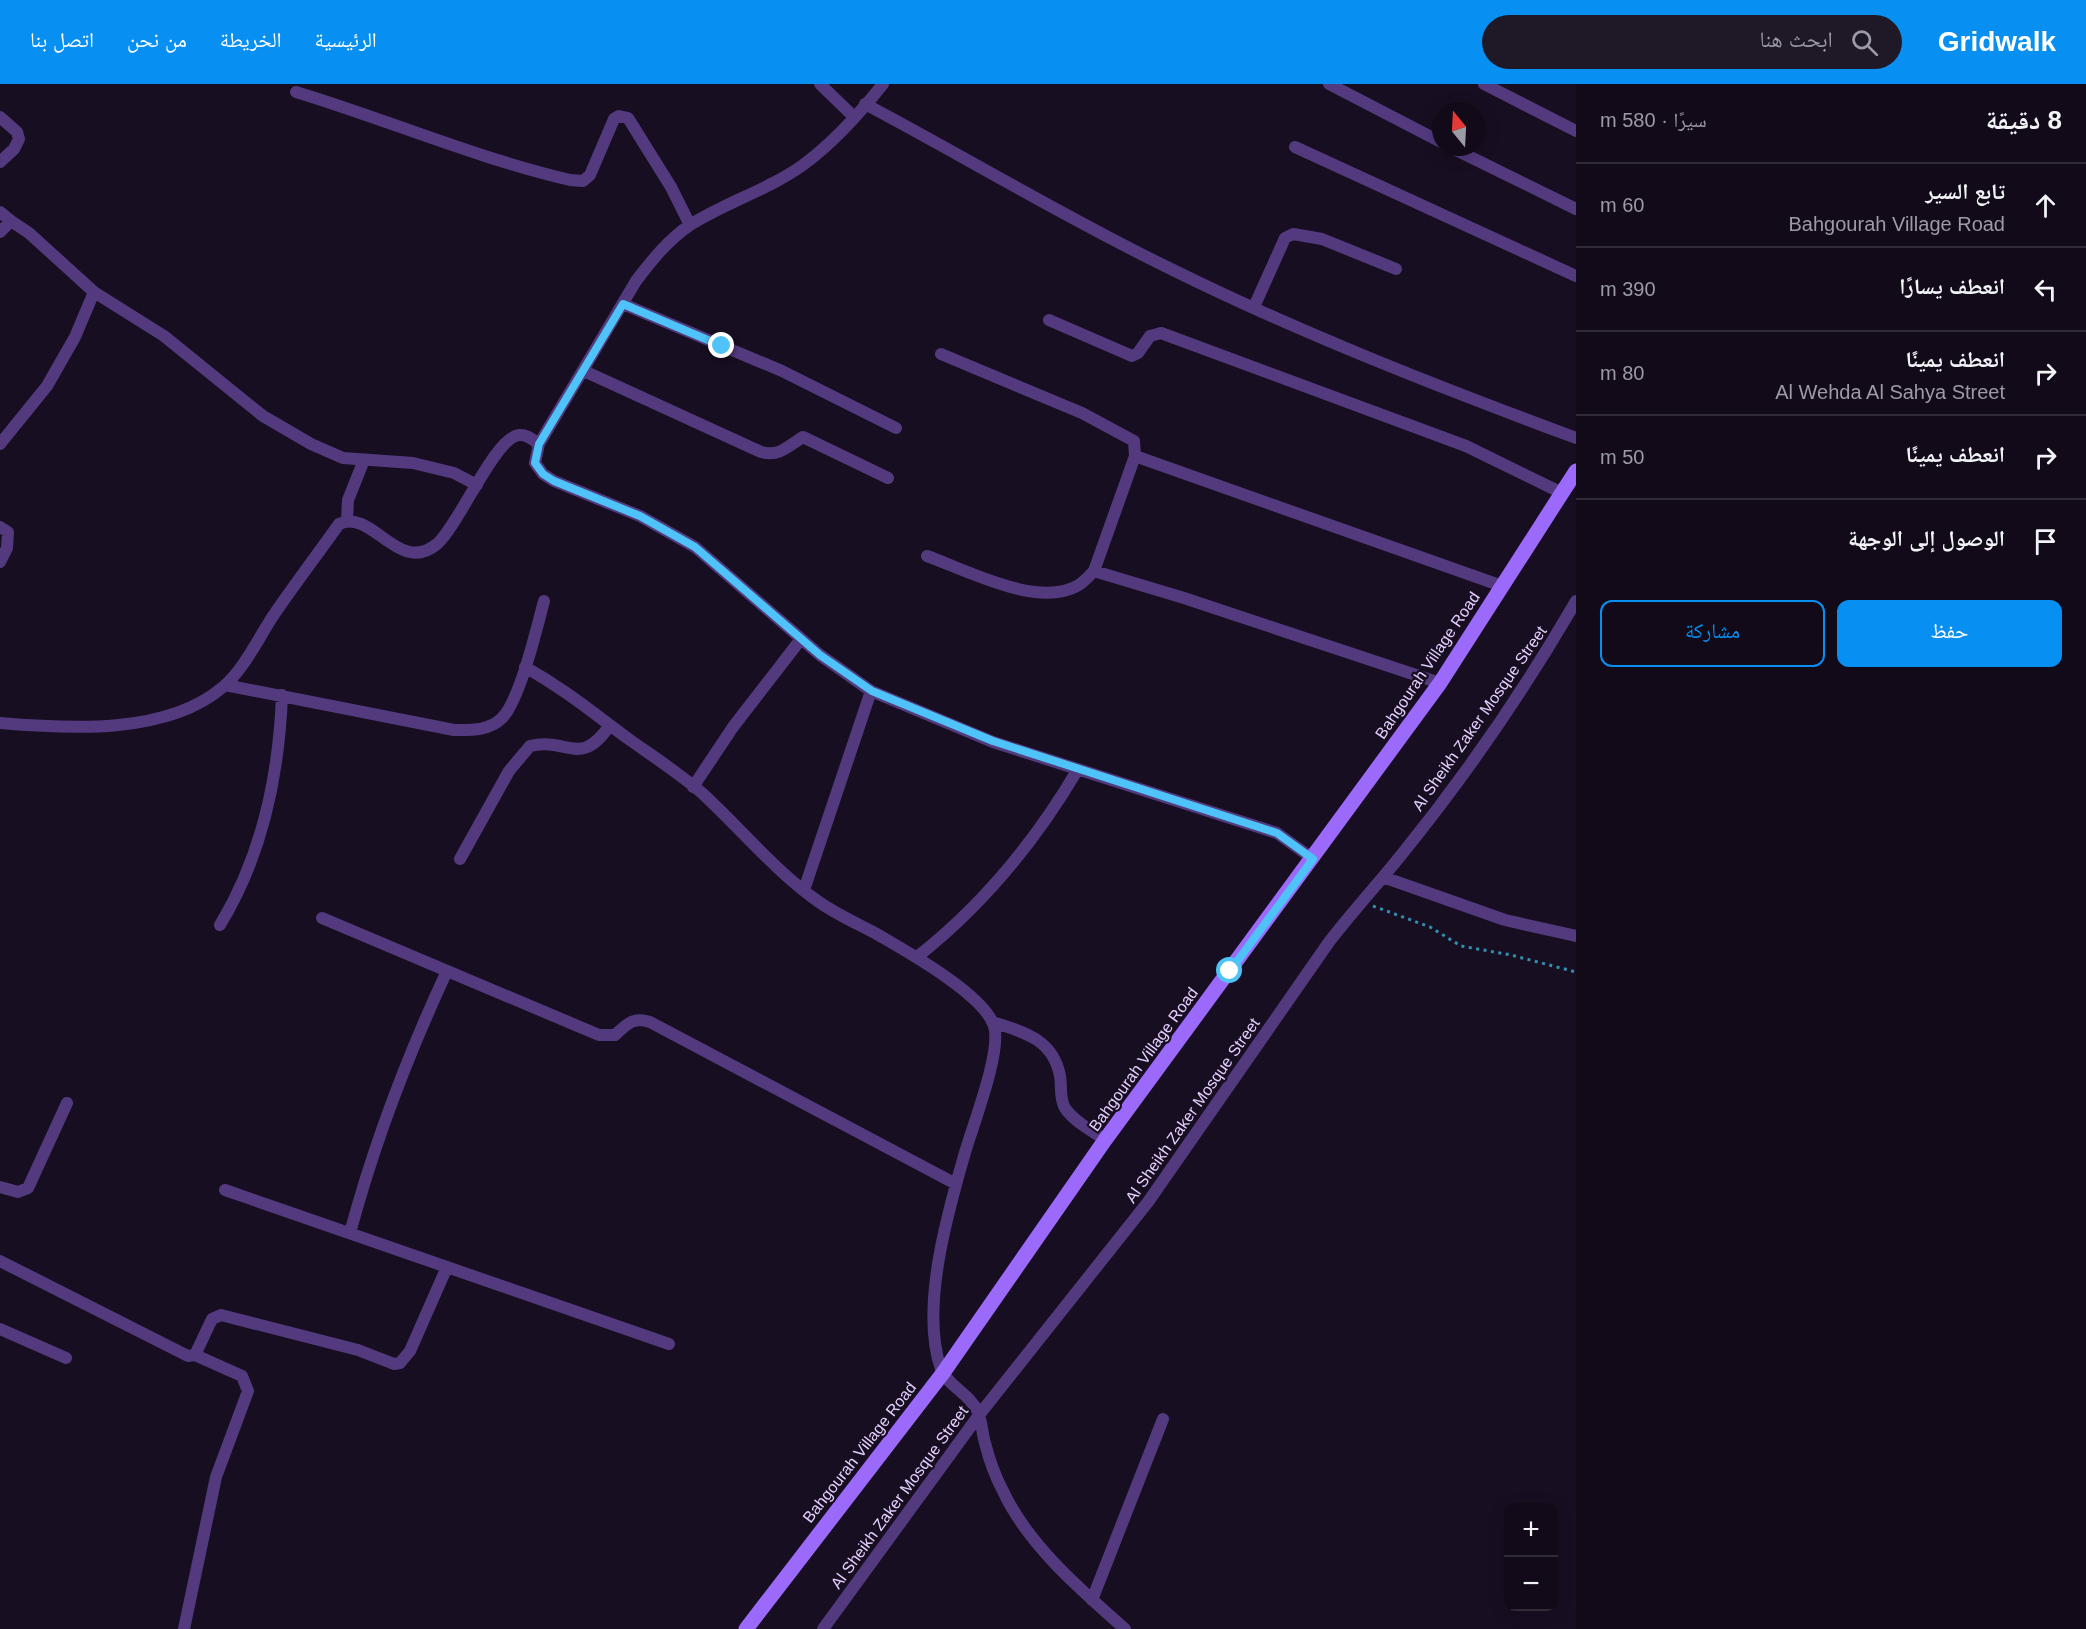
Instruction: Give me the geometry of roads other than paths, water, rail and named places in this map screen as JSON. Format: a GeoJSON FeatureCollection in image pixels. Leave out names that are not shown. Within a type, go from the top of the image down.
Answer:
{"type":"FeatureCollection","features":[{"type":"Feature","properties":{"kind":"street"},"geometry":{"type":"LineString","coordinates":[[820,84],[854,117]]}},
{"type":"Feature","properties":{"kind":"street"},"geometry":{"type":"LineString","coordinates":[[883,84],[854,117],[803,165],[777,181],[690,225],[652,260],[539,444],[535,463],[543,474],[588,497],[640,516],[695,547],[801,639],[872,691],[993,741],[1277,833],[1313,859]]}},
{"type":"Feature","properties":{"kind":"street"},"geometry":{"type":"LineString","coordinates":[[1329,84],[1432,137]]}},
{"type":"Feature","properties":{"kind":"street"},"geometry":{"type":"LineString","coordinates":[[1484,84],[1576,131]]}},
{"type":"Feature","properties":{"kind":"street"},"geometry":{"type":"LineString","coordinates":[[296,92],[356,110],[473,154],[570,180],[583,181],[590,175],[614,119],[619,116],[628,118],[671,187],[690,225]]}},
{"type":"Feature","properties":{"kind":"street"},"geometry":{"type":"LineString","coordinates":[[865,104],[1130,249],[1254,308],[1576,438]]}},
{"type":"Feature","properties":{"kind":"street"},"geometry":{"type":"LineString","coordinates":[[0,117],[17,132],[19,139],[14,149],[0,162]]}},
{"type":"Feature","properties":{"kind":"street"},"geometry":{"type":"LineString","coordinates":[[1295,147],[1576,276]]}},
{"type":"Feature","properties":{"kind":"street"},"geometry":{"type":"LineString","coordinates":[[1468,156],[1576,209]]}},
{"type":"Feature","properties":{"kind":"street"},"geometry":{"type":"LineString","coordinates":[[0,212],[29,233],[94,292],[164,336],[262,416],[343,458],[413,463],[454,473],[477,485]]}},
{"type":"Feature","properties":{"kind":"street"},"geometry":{"type":"LineString","coordinates":[[0,232],[11,221]]}},
{"type":"Feature","properties":{"kind":"street"},"geometry":{"type":"LineString","coordinates":[[1254,308],[1285,238],[1293,234],[1322,239],[1395,269]]}},
{"type":"Feature","properties":{"kind":"street"},"geometry":{"type":"LineString","coordinates":[[0,444],[35,403],[57,370],[94,292]]}},
{"type":"Feature","properties":{"kind":"street"},"geometry":{"type":"LineString","coordinates":[[623,304],[782,371],[896,428]]}},
{"type":"Feature","properties":{"kind":"street"},"geometry":{"type":"LineString","coordinates":[[1049,320],[1132,356],[1138,353],[1150,336],[1161,333],[1466,446],[1562,493]]}},
{"type":"Feature","properties":{"kind":"street"},"geometry":{"type":"LineString","coordinates":[[927,556],[1031,593],[1053,593],[1077,586],[1094,571],[1136,446],[1132,439],[1082,413],[941,354]]}},
{"type":"Feature","properties":{"kind":"street"},"geometry":{"type":"LineString","coordinates":[[584,371],[761,452],[770,455],[781,452],[803,437],[888,478]]}},
{"type":"Feature","properties":{"kind":"street"},"geometry":{"type":"LineString","coordinates":[[0,723],[82,728],[123,725],[188,709],[208,699],[225,685],[339,524],[348,520],[358,521],[403,551],[426,550],[444,536],[509,438],[518,435],[527,436],[539,444]]}},
{"type":"Feature","properties":{"kind":"street"},"geometry":{"type":"LineString","coordinates":[[1134,456],[1502,586]]}},
{"type":"Feature","properties":{"kind":"street"},"geometry":{"type":"LineString","coordinates":[[348,520],[348,501],[364,460]]}},
{"type":"Feature","properties":{"kind":"street","name":"Bahgourah Village Road"},"geometry":{"type":"LineString","coordinates":[[746,1629],[946,1376],[1105,1140],[1440,683],[1576,471]]}},
{"type":"Feature","properties":{"kind":"street"},"geometry":{"type":"LineString","coordinates":[[0,527],[8,532],[9,539],[0,562]]}},
{"type":"Feature","properties":{"kind":"street"},"geometry":{"type":"LineString","coordinates":[[1094,571],[1184,598],[1440,683]]}},
{"type":"Feature","properties":{"kind":"street"},"geometry":{"type":"LineString","coordinates":[[225,685],[282,694],[454,730],[475,730],[488,727],[503,717],[525,667],[544,601]]}},
{"type":"Feature","properties":{"kind":"street","name":"Al Sheikh Zaker Mosque Street"},"geometry":{"type":"LineString","coordinates":[[823,1629],[979,1415],[1148,1202],[1360,902],[1383,877],[1436,810],[1539,666],[1576,601]]}},
{"type":"Feature","properties":{"kind":"street"},"geometry":{"type":"LineString","coordinates":[[693,787],[734,727],[801,639]]}},
{"type":"Feature","properties":{"kind":"street"},"geometry":{"type":"LineString","coordinates":[[525,667],[582,701],[610,725],[693,787],[821,903],[917,957],[973,998],[988,1013],[995,1028],[994,1044],[989,1072],[956,1184],[934,1292],[934,1331],[946,1376],[971,1399],[979,1415],[993,1468],[1017,1517],[1045,1551],[1092,1600],[1125,1629]]}},
{"type":"Feature","properties":{"kind":"street"},"geometry":{"type":"LineString","coordinates":[[804,890],[872,691]]}},
{"type":"Feature","properties":{"kind":"street"},"geometry":{"type":"LineString","coordinates":[[220,925],[237,898],[258,847],[272,779],[282,694]]}},
{"type":"Feature","properties":{"kind":"street"},"geometry":{"type":"LineString","coordinates":[[459,859],[509,771],[530,746],[552,743],[571,750],[580,750],[592,744],[610,725]]}},
{"type":"Feature","properties":{"kind":"street"},"geometry":{"type":"LineString","coordinates":[[917,957],[945,935],[1024,852],[1078,769]]}},
{"type":"Feature","properties":{"kind":"street"},"geometry":{"type":"LineString","coordinates":[[1383,877],[1505,920],[1576,936]]}},
{"type":"Feature","properties":{"kind":"street"},"geometry":{"type":"LineString","coordinates":[[322,918],[599,1035],[615,1035],[630,1021],[639,1019],[650,1022],[956,1184]]}},
{"type":"Feature","properties":{"kind":"street"},"geometry":{"type":"LineString","coordinates":[[350,1233],[366,1176],[408,1053],[447,971]]}},
{"type":"Feature","properties":{"kind":"street"},"geometry":{"type":"LineString","coordinates":[[992,1022],[1019,1030],[1041,1040],[1049,1048],[1061,1078],[1061,1097],[1065,1108],[1105,1140]]}},
{"type":"Feature","properties":{"kind":"street"},"geometry":{"type":"LineString","coordinates":[[0,1187],[18,1192],[28,1188],[67,1103]]}},
{"type":"Feature","properties":{"kind":"street"},"geometry":{"type":"LineString","coordinates":[[225,1190],[669,1344]]}},
{"type":"Feature","properties":{"kind":"street"},"geometry":{"type":"LineString","coordinates":[[0,1261],[183,1354],[195,1355],[242,1376],[248,1391],[216,1477],[184,1629]]}},
{"type":"Feature","properties":{"kind":"street"},"geometry":{"type":"LineString","coordinates":[[195,1355],[212,1319],[221,1315],[358,1350],[394,1364],[400,1363],[410,1352],[447,1268]]}},
{"type":"Feature","properties":{"kind":"street"},"geometry":{"type":"LineString","coordinates":[[0,1329],[66,1358]]}},
{"type":"Feature","properties":{"kind":"street"},"geometry":{"type":"LineString","coordinates":[[1092,1600],[1163,1419]]}}]}
